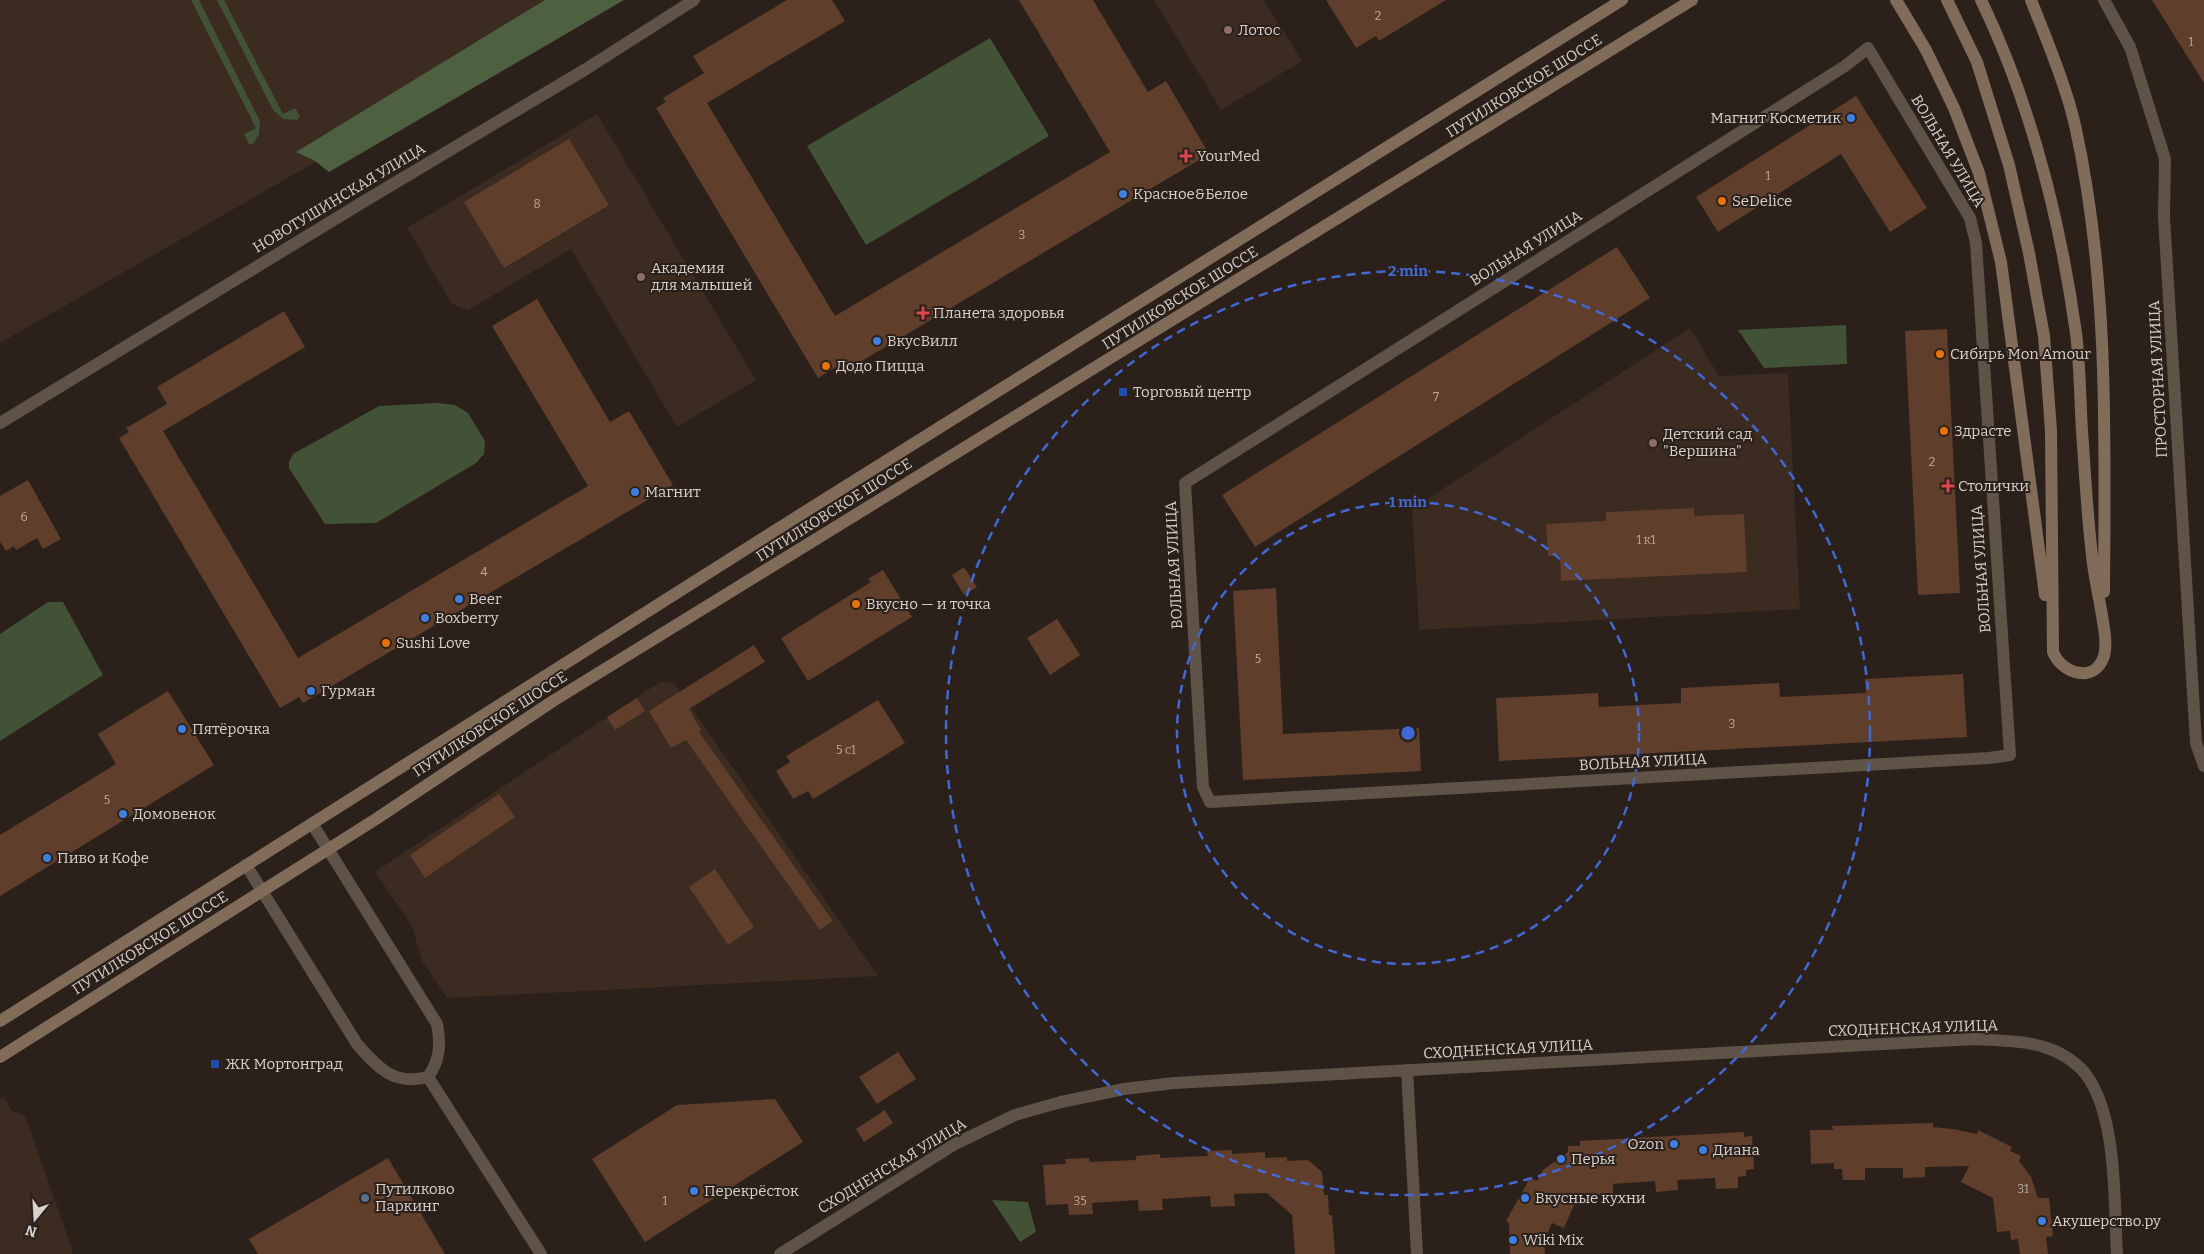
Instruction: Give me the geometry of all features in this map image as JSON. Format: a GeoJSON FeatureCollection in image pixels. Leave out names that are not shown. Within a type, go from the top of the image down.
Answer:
{"type":"FeatureCollection","features":[{"type":"Feature","properties":{"kind":"main road","name":"ПУТИЛКОВСКОЕ ШОССЕ"},"geometry":{"type":"LineString","coordinates":[[0,1021],[246,865],[313,825],[786,523],[1622,0]]}},
{"type":"Feature","properties":{"kind":"main road","name":"ПУТИЛКОВСКОЕ ШОССЕ"},"geometry":{"type":"LineString","coordinates":[[0,1057],[263,892],[553,702],[1692,0]]}},
{"type":"Feature","properties":{"kind":"main road"},"geometry":{"type":"LineString","coordinates":[[1896,0],[1926,50],[1954,108],[1979,173],[2001,262],[2053,652],[2061,666],[2068,671],[2085,672],[2099,664],[2104,657],[2104,347],[2097,253],[2075,124],[2032,0]]}},
{"type":"Feature","properties":{"kind":"main road"},"geometry":{"type":"LineString","coordinates":[[1947,0],[1976,62],[2009,165],[2029,253],[2044,336],[2051,430],[2052,643]]}},
{"type":"Feature","properties":{"kind":"main road"},"geometry":{"type":"LineString","coordinates":[[1981,0],[2007,57],[2040,160],[2062,247],[2076,335],[2092,556],[2104,625]]}},
{"type":"Feature","properties":{"kind":"street","name":"НОВОТУШИНСКАЯ УЛИЦА"},"geometry":{"type":"LineString","coordinates":[[0,424],[368,199],[586,69],[694,0]]}},
{"type":"Feature","properties":{"kind":"street","name":"ПРОСТОРНАЯ УЛИЦА"},"geometry":{"type":"LineString","coordinates":[[2104,0],[2130,46],[2165,159],[2164,217],[2196,743],[2204,766]]}},
{"type":"Feature","properties":{"kind":"street","name":"ВОЛЬНАЯ УЛИЦА"},"geometry":{"type":"LineString","coordinates":[[1868,48],[1970,218],[1976,243],[2010,755],[1989,758],[1210,802],[1203,787],[1185,483],[1837,71],[1868,48]]}},
{"type":"Feature","properties":{"kind":"street"},"geometry":{"type":"LineString","coordinates":[[246,865],[358,1044],[374,1063],[388,1074],[404,1080],[428,1077],[435,1067],[439,1055],[440,1039],[437,1024],[313,825]]}},
{"type":"Feature","properties":{"kind":"street","name":"СХОДНЕНСКАЯ УЛИЦА"},"geometry":{"type":"LineString","coordinates":[[780,1254],[955,1144],[1015,1115],[1061,1102],[1124,1089],[1174,1083],[1975,1039],[2022,1042],[2046,1048],[2063,1055],[2080,1068],[2089,1078],[2098,1095],[2107,1131],[2112,1167],[2117,1254]]}},
{"type":"Feature","properties":{"kind":"street"},"geometry":{"type":"LineString","coordinates":[[1407,1070],[1417,1254]]}},
{"type":"Feature","properties":{"kind":"street"},"geometry":{"type":"LineString","coordinates":[[428,1077],[541,1254]]}},
{"type":"Feature","properties":{"kind":"shaded area"},"geometry":{"type":"Polygon","coordinates":[[[0,0],[558,0],[368,132],[0,343],[0,0]]]}},
{"type":"Feature","properties":{"kind":"shaded area","name":"Лотос"},"geometry":{"type":"Polygon","coordinates":[[[1154,0],[1264,0],[1302,61],[1221,110],[1154,0]]]}},
{"type":"Feature","properties":{"kind":"shaded area","name":"Академия для малышей"},"geometry":{"type":"Polygon","coordinates":[[[597,114],[756,380],[677,427],[571,249],[468,310],[452,304],[407,228],[597,114]]]}},
{"type":"Feature","properties":{"kind":"shaded area","name":"Детский сад \"Вершина\""},"geometry":{"type":"Polygon","coordinates":[[[1690,328],[1719,376],[1788,373],[1800,609],[1419,630],[1412,509],[1690,328]]]}},
{"type":"Feature","properties":{"kind":"shaded area"},"geometry":{"type":"Polygon","coordinates":[[[660,682],[674,683],[878,976],[447,998],[422,961],[412,926],[375,872],[660,682]]]}},
{"type":"Feature","properties":{"kind":"shaded area"},"geometry":{"type":"Polygon","coordinates":[[[4,1097],[12,1111],[25,1115],[73,1252],[70,1254],[0,1254],[0,1099],[4,1097]]]}},
{"type":"Feature","properties":{"kind":"green space"},"geometry":{"type":"Polygon","coordinates":[[[191,0],[199,0],[260,121],[259,134],[253,144],[249,144],[244,134],[256,128],[191,0]]]}},
{"type":"Feature","properties":{"kind":"green space"},"geometry":{"type":"Polygon","coordinates":[[[217,0],[224,0],[283,114],[295,108],[300,116],[297,120],[283,119],[273,110],[217,0]]]}},
{"type":"Feature","properties":{"kind":"green space"},"geometry":{"type":"Polygon","coordinates":[[[545,0],[624,0],[329,172],[315,161],[296,152],[545,0]]]}},
{"type":"Feature","properties":{"kind":"green space"},"geometry":{"type":"Polygon","coordinates":[[[990,38],[1049,136],[866,245],[807,146],[990,38]]]}},
{"type":"Feature","properties":{"kind":"green space"},"geometry":{"type":"Polygon","coordinates":[[[1846,325],[1847,364],[1764,368],[1738,330],[1846,325]]]}},
{"type":"Feature","properties":{"kind":"green space"},"geometry":{"type":"Polygon","coordinates":[[[438,403],[455,405],[468,413],[485,441],[484,454],[476,463],[376,523],[325,524],[289,468],[289,462],[293,454],[379,406],[438,403]]]}},
{"type":"Feature","properties":{"kind":"green space"},"geometry":{"type":"Polygon","coordinates":[[[48,602],[63,602],[103,675],[0,741],[0,634],[48,602]]]}},
{"type":"Feature","properties":{"kind":"green space"},"geometry":{"type":"Polygon","coordinates":[[[992,1200],[1028,1202],[1036,1232],[1020,1242],[992,1200]]]}},
{"type":"Feature","properties":{"kind":"building"},"geometry":{"type":"Polygon","coordinates":[[[787,0],[832,0],[845,21],[707,103],[835,316],[1110,152],[1019,0],[1093,0],[1148,92],[1166,81],[1209,154],[840,374],[836,367],[818,378],[656,108],[666,102],[663,98],[704,73],[693,56],[787,0]]]}},
{"type":"Feature","properties":{"kind":"building"},"geometry":{"type":"Polygon","coordinates":[[[1326,0],[1446,0],[1379,41],[1376,36],[1356,48],[1326,0]]]}},
{"type":"Feature","properties":{"kind":"building"},"geometry":{"type":"Polygon","coordinates":[[[2152,0],[2204,0],[2204,83],[2152,0]]]}},
{"type":"Feature","properties":{"kind":"building"},"geometry":{"type":"Polygon","coordinates":[[[1856,96],[1927,208],[1890,232],[1841,154],[1718,232],[1696,197],[1856,96]]]}},
{"type":"Feature","properties":{"kind":"building"},"geometry":{"type":"Polygon","coordinates":[[[569,139],[609,205],[504,268],[464,202],[569,139]]]}},
{"type":"Feature","properties":{"kind":"building"},"geometry":{"type":"Polygon","coordinates":[[[1617,247],[1650,298],[1255,547],[1222,495],[1617,247]]]}},
{"type":"Feature","properties":{"kind":"building"},"geometry":{"type":"Polygon","coordinates":[[[537,299],[610,422],[629,411],[673,485],[303,703],[299,697],[280,708],[119,438],[129,432],[126,428],[167,404],[157,387],[284,311],[305,347],[163,431],[298,658],[588,486],[492,326],[537,299]]]}},
{"type":"Feature","properties":{"kind":"building"},"geometry":{"type":"Polygon","coordinates":[[[1947,329],[1960,593],[1918,595],[1905,331],[1947,329]]]}},
{"type":"Feature","properties":{"kind":"building"},"geometry":{"type":"Polygon","coordinates":[[[28,480],[61,539],[43,549],[37,538],[16,550],[14,546],[6,551],[0,542],[0,496],[28,480]]]}},
{"type":"Feature","properties":{"kind":"building"},"geometry":{"type":"Polygon","coordinates":[[[1694,508],[1694,516],[1744,514],[1747,572],[1561,581],[1560,556],[1548,556],[1546,524],[1606,521],[1606,512],[1694,508]]]}},
{"type":"Feature","properties":{"kind":"building"},"geometry":{"type":"Polygon","coordinates":[[[964,567],[977,587],[964,595],[952,575],[964,567]]]}},
{"type":"Feature","properties":{"kind":"building"},"geometry":{"type":"Polygon","coordinates":[[[883,570],[912,617],[808,681],[781,638],[871,582],[868,579],[883,570]]]}},
{"type":"Feature","properties":{"kind":"building"},"geometry":{"type":"Polygon","coordinates":[[[1276,588],[1283,734],[1419,728],[1421,771],[1243,780],[1233,591],[1276,588]]]}},
{"type":"Feature","properties":{"kind":"building"},"geometry":{"type":"Polygon","coordinates":[[[1057,619],[1080,655],[1050,675],[1027,638],[1057,619]]]}},
{"type":"Feature","properties":{"kind":"building"},"geometry":{"type":"Polygon","coordinates":[[[754,645],[765,662],[689,709],[701,730],[699,732],[833,921],[820,930],[686,740],[671,748],[649,711],[754,645]]]}},
{"type":"Feature","properties":{"kind":"building"},"geometry":{"type":"Polygon","coordinates":[[[1963,674],[1967,737],[1499,761],[1496,698],[1598,693],[1599,707],[1681,703],[1681,688],[1779,683],[1780,697],[1866,693],[1865,679],[1963,674]]]}},
{"type":"Feature","properties":{"kind":"building"},"geometry":{"type":"Polygon","coordinates":[[[168,691],[214,765],[0,896],[0,835],[116,764],[98,734],[168,691]]]}},
{"type":"Feature","properties":{"kind":"building"},"geometry":{"type":"Polygon","coordinates":[[[637,698],[645,711],[615,730],[607,717],[637,698]]]}},
{"type":"Feature","properties":{"kind":"building"},"geometry":{"type":"Polygon","coordinates":[[[878,700],[905,743],[813,799],[808,791],[793,799],[776,771],[790,762],[786,756],[878,700]]]}},
{"type":"Feature","properties":{"kind":"building"},"geometry":{"type":"Polygon","coordinates":[[[499,794],[515,817],[425,878],[410,855],[499,794]]]}},
{"type":"Feature","properties":{"kind":"building"},"geometry":{"type":"Polygon","coordinates":[[[715,869],[754,927],[728,945],[689,887],[715,869]]]}},
{"type":"Feature","properties":{"kind":"building"},"geometry":{"type":"Polygon","coordinates":[[[898,1052],[916,1079],[877,1104],[859,1077],[898,1052]]]}},
{"type":"Feature","properties":{"kind":"building"},"geometry":{"type":"Polygon","coordinates":[[[775,1099],[803,1142],[645,1242],[592,1159],[677,1105],[775,1099]]]}},
{"type":"Feature","properties":{"kind":"building"},"geometry":{"type":"Polygon","coordinates":[[[885,1110],[893,1123],[864,1142],[856,1129],[885,1110]]]}},
{"type":"Feature","properties":{"kind":"building"},"geometry":{"type":"Polygon","coordinates":[[[1933,1123],[1933,1127],[1977,1134],[1978,1130],[2012,1147],[2010,1151],[2021,1156],[2019,1161],[2031,1177],[2038,1198],[2049,1198],[2053,1236],[2046,1237],[2048,1254],[2020,1254],[2018,1239],[2011,1240],[2010,1231],[1997,1232],[1993,1198],[1961,1182],[1969,1166],[1925,1167],[1925,1177],[1903,1178],[1903,1168],[1865,1168],[1865,1180],[1843,1180],[1842,1169],[1834,1169],[1834,1163],[1811,1164],[1810,1130],[1833,1130],[1832,1126],[1933,1123]]]}},
{"type":"Feature","properties":{"kind":"building"},"geometry":{"type":"Polygon","coordinates":[[[1744,1132],[1744,1137],[1752,1136],[1754,1169],[1746,1170],[1746,1176],[1738,1177],[1738,1188],[1716,1189],[1715,1178],[1677,1180],[1678,1190],[1656,1192],[1655,1181],[1613,1184],[1613,1194],[1578,1196],[1564,1228],[1552,1223],[1544,1241],[1545,1254],[1510,1254],[1509,1223],[1506,1221],[1530,1178],[1537,1181],[1543,1170],[1568,1152],[1568,1146],[1580,1146],[1580,1141],[1744,1132]]]}},
{"type":"Feature","properties":{"kind":"building"},"geometry":{"type":"Polygon","coordinates":[[[1232,1150],[1232,1154],[1265,1152],[1265,1158],[1287,1157],[1287,1161],[1308,1160],[1322,1172],[1324,1195],[1328,1195],[1329,1215],[1332,1215],[1335,1254],[1295,1254],[1292,1215],[1267,1193],[1234,1194],[1235,1206],[1211,1207],[1210,1196],[1162,1199],[1163,1210],[1139,1211],[1138,1200],[1092,1203],[1093,1214],[1069,1215],[1068,1204],[1046,1205],[1043,1165],[1066,1164],[1065,1159],[1089,1158],[1090,1162],[1136,1160],[1136,1156],[1160,1154],[1160,1158],[1208,1156],[1207,1151],[1232,1150]]]}},
{"type":"Feature","properties":{"kind":"building","name":"Путилково Паркинг"},"geometry":{"type":"Polygon","coordinates":[[[388,1158],[445,1254],[258,1254],[249,1239],[388,1158]]]}},
{"type":"Feature","properties":{"kind":"place","name":"Лотос"},"geometry":{"type":"Point","coordinates":[1228,30]}},
{"type":"Feature","properties":{"kind":"place","name":"Магнит Косметик"},"geometry":{"type":"Point","coordinates":[1851,118]}},
{"type":"Feature","properties":{"kind":"place","name":"YourMed"},"geometry":{"type":"Point","coordinates":[1186,156]}},
{"type":"Feature","properties":{"kind":"place","name":"Красное&Белое"},"geometry":{"type":"Point","coordinates":[1123,194]}},
{"type":"Feature","properties":{"kind":"place","name":"SeDelice"},"geometry":{"type":"Point","coordinates":[1722,201]}},
{"type":"Feature","properties":{"kind":"place","name":"Академия для малышей"},"geometry":{"type":"Point","coordinates":[641,277]}},
{"type":"Feature","properties":{"kind":"place","name":"Планета здоровья"},"geometry":{"type":"Point","coordinates":[923,313]}},
{"type":"Feature","properties":{"kind":"place","name":"ВкусВилл"},"geometry":{"type":"Point","coordinates":[877,341]}},
{"type":"Feature","properties":{"kind":"place","name":"Сибирь Mon Amour"},"geometry":{"type":"Point","coordinates":[1940,354]}},
{"type":"Feature","properties":{"kind":"place","name":"Додо Пицца"},"geometry":{"type":"Point","coordinates":[826,366]}},
{"type":"Feature","properties":{"kind":"place","name":"Торговый центр"},"geometry":{"type":"Point","coordinates":[1123,392]}},
{"type":"Feature","properties":{"kind":"place","name":"Здрасте"},"geometry":{"type":"Point","coordinates":[1944,431]}},
{"type":"Feature","properties":{"kind":"place","name":"Детский сад \"Вершина\""},"geometry":{"type":"Point","coordinates":[1653,443]}},
{"type":"Feature","properties":{"kind":"place","name":"Столички"},"geometry":{"type":"Point","coordinates":[1948,486]}},
{"type":"Feature","properties":{"kind":"place","name":"Магнит"},"geometry":{"type":"Point","coordinates":[635,492]}},
{"type":"Feature","properties":{"kind":"place","name":"Beer"},"geometry":{"type":"Point","coordinates":[459,599]}},
{"type":"Feature","properties":{"kind":"place","name":"Вкусно — и точка"},"geometry":{"type":"Point","coordinates":[856,604]}},
{"type":"Feature","properties":{"kind":"place","name":"Boxberry"},"geometry":{"type":"Point","coordinates":[425,618]}},
{"type":"Feature","properties":{"kind":"place","name":"Sushi Love"},"geometry":{"type":"Point","coordinates":[386,643]}},
{"type":"Feature","properties":{"kind":"place","name":"Гурман"},"geometry":{"type":"Point","coordinates":[311,691]}},
{"type":"Feature","properties":{"kind":"place","name":"Пятёрочка"},"geometry":{"type":"Point","coordinates":[182,729]}},
{"type":"Feature","properties":{"kind":"place","name":"Домовенок"},"geometry":{"type":"Point","coordinates":[123,814]}},
{"type":"Feature","properties":{"kind":"place","name":"Пиво и Кофе"},"geometry":{"type":"Point","coordinates":[47,858]}},
{"type":"Feature","properties":{"kind":"place","name":"ЖК Мортонград"},"geometry":{"type":"Point","coordinates":[215,1064]}},
{"type":"Feature","properties":{"kind":"place","name":"Ozon"},"geometry":{"type":"Point","coordinates":[1674,1144]}},
{"type":"Feature","properties":{"kind":"place","name":"Диана"},"geometry":{"type":"Point","coordinates":[1703,1150]}},
{"type":"Feature","properties":{"kind":"place","name":"Перья"},"geometry":{"type":"Point","coordinates":[1561,1159]}},
{"type":"Feature","properties":{"kind":"place","name":"Перекрёсток"},"geometry":{"type":"Point","coordinates":[694,1191]}},
{"type":"Feature","properties":{"kind":"place","name":"Путилково Паркинг"},"geometry":{"type":"Point","coordinates":[365,1198]}},
{"type":"Feature","properties":{"kind":"place","name":"Вкусные кухни"},"geometry":{"type":"Point","coordinates":[1525,1198]}},
{"type":"Feature","properties":{"kind":"place","name":"Акушерство.ру"},"geometry":{"type":"Point","coordinates":[2042,1221]}},
{"type":"Feature","properties":{"kind":"place","name":"Wiki Mix"},"geometry":{"type":"Point","coordinates":[1513,1240]}}]}
